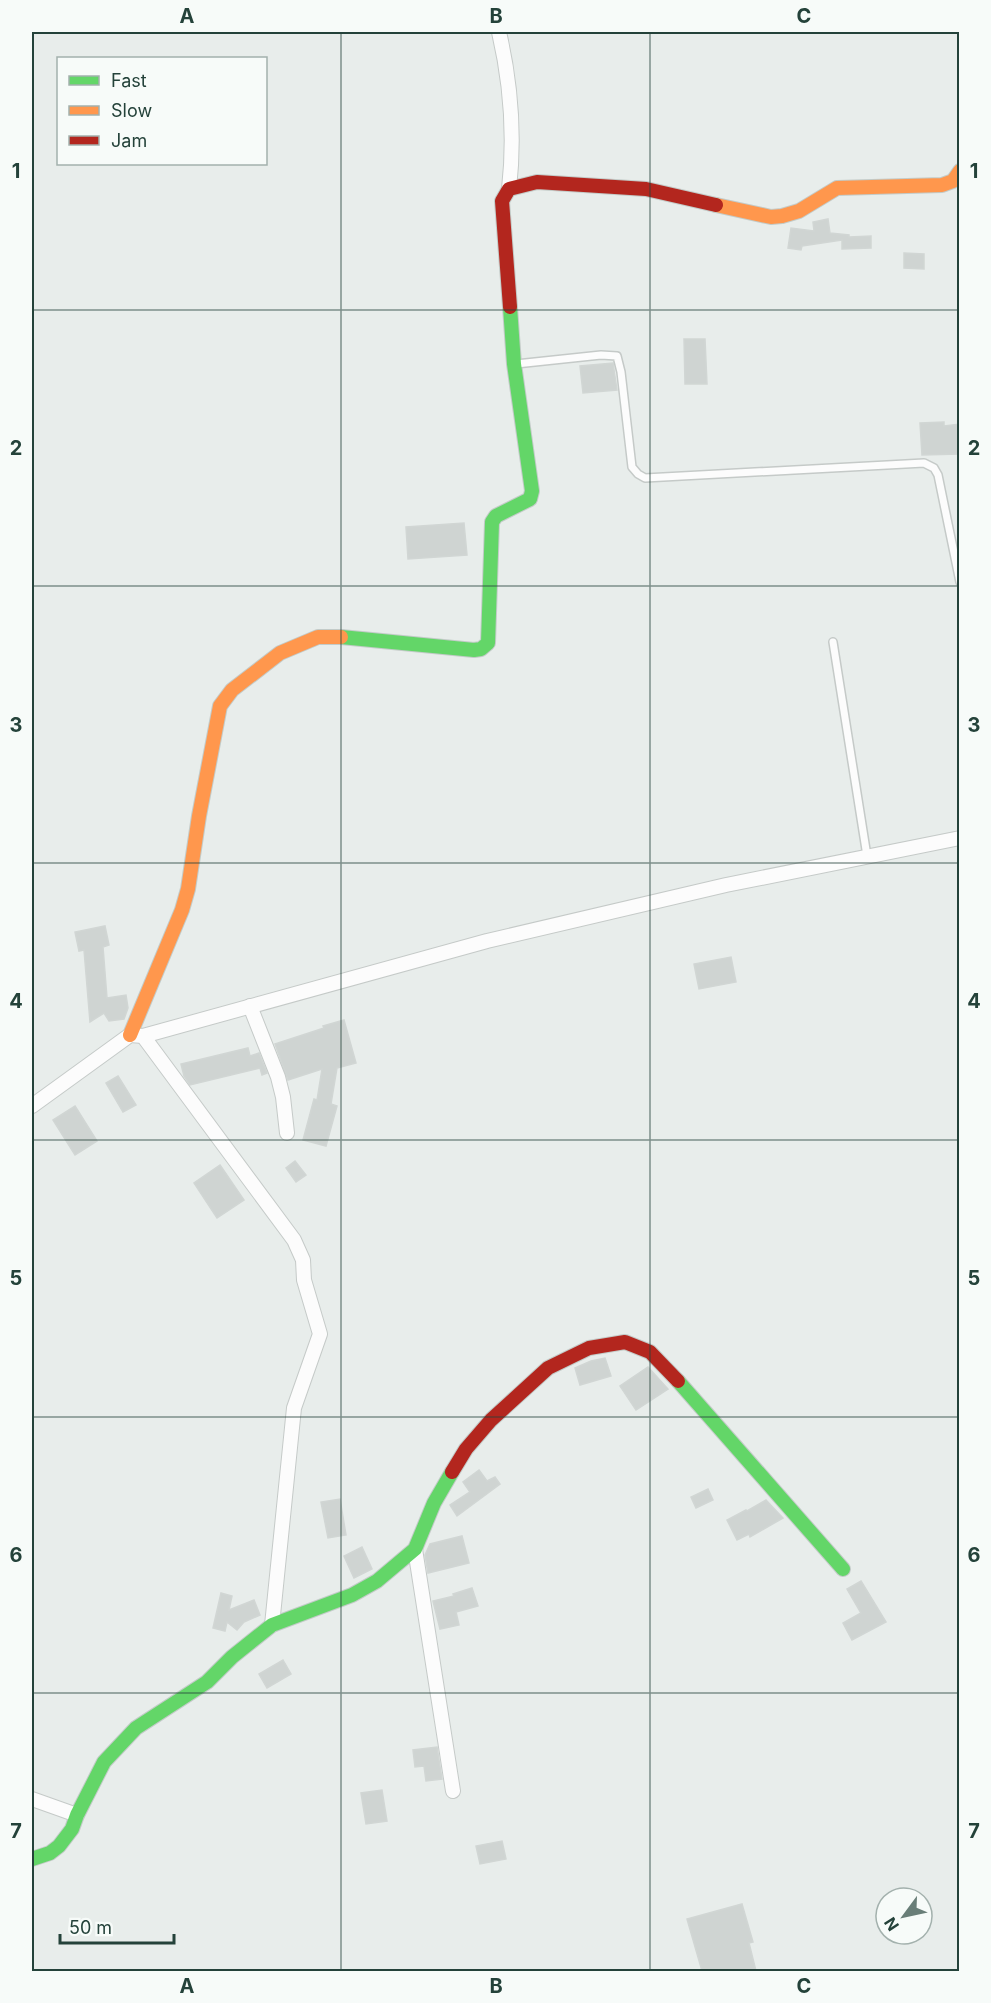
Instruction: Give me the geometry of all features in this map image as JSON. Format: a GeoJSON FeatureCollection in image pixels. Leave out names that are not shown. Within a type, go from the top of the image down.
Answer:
{"type":"FeatureCollection","features":[{"type":"Feature","properties":{"kind":"street"},"geometry":{"type":"LineString","coordinates":[[136,1036],[182,910],[192,871],[215,726],[220,706],[232,690],[280,653],[318,637],[339,637],[474,651],[488,643],[492,522],[496,516],[530,499],[532,491],[514,364],[501,201],[509,189],[513,150],[511,111],[499,32]]}},
{"type":"Feature","properties":{"kind":"street"},"geometry":{"type":"LineString","coordinates":[[509,189],[537,182],[646,189],[771,217],[785,217],[799,213],[837,188],[942,185],[951,183],[958,177],[960,171]]}},
{"type":"Feature","properties":{"kind":"street"},"geometry":{"type":"LineString","coordinates":[[32,1107],[136,1036],[487,941],[726,885],[960,838]]}},
{"type":"Feature","properties":{"kind":"street"},"geometry":{"type":"LineString","coordinates":[[250,1006],[278,1077],[287,1133]]}},
{"type":"Feature","properties":{"kind":"street"},"geometry":{"type":"LineString","coordinates":[[136,1036],[294,1240],[303,1260],[304,1280],[320,1334],[294,1408],[272,1625]]}},
{"type":"Feature","properties":{"kind":"street"},"geometry":{"type":"LineString","coordinates":[[32,1859],[50,1853],[59,1846],[72,1829],[104,1762],[135,1728],[207,1682],[232,1657],[272,1625],[352,1595],[376,1581],[415,1549],[434,1503],[448,1479],[466,1449],[491,1420],[548,1368],[589,1348],[625,1342],[650,1352],[843,1569]]}},
{"type":"Feature","properties":{"kind":"street"},"geometry":{"type":"LineString","coordinates":[[415,1549],[453,1791]]}},
{"type":"Feature","properties":{"kind":"street"},"geometry":{"type":"LineString","coordinates":[[32,1799],[77,1815]]}},
{"type":"Feature","properties":{"kind":"lane"},"geometry":{"type":"LineString","coordinates":[[514,364],[601,355],[617,356],[621,372],[632,467],[645,478],[924,463],[934,468],[938,475],[960,582]]}},
{"type":"Feature","properties":{"kind":"lane"},"geometry":{"type":"LineString","coordinates":[[833,642],[867,856]]}},
{"type":"Feature","properties":{"kind":"building"},"geometry":{"type":"Polygon","coordinates":[[[828,219],[830,233],[849,235],[849,237],[871,236],[871,248],[842,249],[842,240],[802,246],[801,250],[788,248],[791,228],[814,231],[813,222],[828,219]]]}},
{"type":"Feature","properties":{"kind":"building"},"geometry":{"type":"Polygon","coordinates":[[[904,253],[924,254],[924,269],[904,268],[904,253]]]}},
{"type":"Feature","properties":{"kind":"building"},"geometry":{"type":"Polygon","coordinates":[[[684,339],[705,339],[707,384],[685,384],[684,339]]]}},
{"type":"Feature","properties":{"kind":"building"},"geometry":{"type":"Polygon","coordinates":[[[613,363],[617,390],[583,393],[580,366],[613,363]]]}},
{"type":"Feature","properties":{"kind":"building"},"geometry":{"type":"Polygon","coordinates":[[[944,422],[944,426],[960,424],[960,454],[922,455],[920,423],[944,422]]]}},
{"type":"Feature","properties":{"kind":"building"},"geometry":{"type":"Polygon","coordinates":[[[464,523],[467,555],[408,559],[406,527],[464,523]]]}},
{"type":"Feature","properties":{"kind":"building"},"geometry":{"type":"Polygon","coordinates":[[[105,926],[109,945],[103,947],[107,998],[126,995],[128,1008],[124,1019],[109,1021],[104,1013],[90,1022],[84,950],[79,951],[75,932],[105,926]]]}},
{"type":"Feature","properties":{"kind":"building"},"geometry":{"type":"Polygon","coordinates":[[[731,957],[736,982],[699,989],[694,964],[731,957]]]}},
{"type":"Feature","properties":{"kind":"building"},"geometry":{"type":"Polygon","coordinates":[[[344,1020],[356,1063],[337,1068],[331,1104],[337,1106],[326,1146],[303,1140],[314,1099],[317,1100],[322,1069],[288,1080],[275,1044],[344,1020]]]}},
{"type":"Feature","properties":{"kind":"building"},"geometry":{"type":"Polygon","coordinates":[[[248,1048],[250,1056],[259,1053],[267,1073],[262,1075],[260,1068],[190,1085],[184,1076],[181,1064],[248,1048]]]}},
{"type":"Feature","properties":{"kind":"building"},"geometry":{"type":"Polygon","coordinates":[[[118,1076],[136,1105],[123,1112],[106,1083],[118,1076]]]}},
{"type":"Feature","properties":{"kind":"building"},"geometry":{"type":"Polygon","coordinates":[[[75,1106],[97,1141],[75,1155],[53,1120],[75,1106]]]}},
{"type":"Feature","properties":{"kind":"building"},"geometry":{"type":"Polygon","coordinates":[[[295,1161],[306,1175],[296,1182],[286,1168],[295,1161]]]}},
{"type":"Feature","properties":{"kind":"building"},"geometry":{"type":"Polygon","coordinates":[[[220,1165],[244,1200],[217,1218],[194,1183],[220,1165]]]}},
{"type":"Feature","properties":{"kind":"building"},"geometry":{"type":"Polygon","coordinates":[[[605,1358],[611,1376],[580,1385],[575,1368],[605,1358]]]}},
{"type":"Feature","properties":{"kind":"building"},"geometry":{"type":"Polygon","coordinates":[[[648,1367],[668,1389],[636,1410],[620,1386],[648,1367]]]}},
{"type":"Feature","properties":{"kind":"building"},"geometry":{"type":"Polygon","coordinates":[[[479,1470],[487,1481],[495,1477],[500,1484],[457,1516],[450,1505],[470,1492],[463,1482],[479,1470]]]}},
{"type":"Feature","properties":{"kind":"building"},"geometry":{"type":"Polygon","coordinates":[[[708,1489],[713,1500],[696,1508],[691,1497],[708,1489]]]}},
{"type":"Feature","properties":{"kind":"building"},"geometry":{"type":"Polygon","coordinates":[[[340,1499],[346,1535],[328,1538],[321,1502],[340,1499]]]}},
{"type":"Feature","properties":{"kind":"building"},"geometry":{"type":"Polygon","coordinates":[[[766,1500],[783,1518],[750,1537],[749,1534],[737,1540],[727,1520],[766,1500]]]}},
{"type":"Feature","properties":{"kind":"building"},"geometry":{"type":"Polygon","coordinates":[[[462,1536],[469,1563],[428,1573],[425,1555],[430,1544],[462,1536]]]}},
{"type":"Feature","properties":{"kind":"building"},"geometry":{"type":"Polygon","coordinates":[[[362,1547],[372,1569],[354,1578],[344,1556],[362,1547]]]}},
{"type":"Feature","properties":{"kind":"building"},"geometry":{"type":"Polygon","coordinates":[[[861,1581],[886,1622],[852,1640],[843,1623],[861,1613],[847,1589],[861,1581]]]}},
{"type":"Feature","properties":{"kind":"building"},"geometry":{"type":"Polygon","coordinates":[[[472,1588],[478,1606],[456,1612],[459,1625],[440,1629],[433,1601],[454,1596],[453,1594],[472,1588]]]}},
{"type":"Feature","properties":{"kind":"building"},"geometry":{"type":"Polygon","coordinates":[[[221,1593],[232,1596],[229,1610],[254,1600],[260,1615],[244,1622],[237,1630],[227,1622],[225,1631],[213,1628],[221,1593]]]}},
{"type":"Feature","properties":{"kind":"building"},"geometry":{"type":"Polygon","coordinates":[[[283,1660],[291,1674],[267,1688],[259,1674],[283,1660]]]}},
{"type":"Feature","properties":{"kind":"building"},"geometry":{"type":"Polygon","coordinates":[[[437,1747],[442,1779],[426,1781],[424,1766],[415,1767],[413,1750],[437,1747]]]}},
{"type":"Feature","properties":{"kind":"building"},"geometry":{"type":"Polygon","coordinates":[[[382,1790],[387,1821],[366,1824],[361,1793],[382,1790]]]}},
{"type":"Feature","properties":{"kind":"building"},"geometry":{"type":"Polygon","coordinates":[[[502,1841],[506,1859],[480,1864],[476,1846],[502,1841]]]}},
{"type":"Feature","properties":{"kind":"building"},"geometry":{"type":"Polygon","coordinates":[[[742,1904],[753,1942],[749,1943],[756,1971],[702,1971],[687,1919],[742,1904]]]}},
{"type":"Feature","properties":{"kind":"traffic: fast"},"geometry":{"type":"LineString","coordinates":[[341,637],[474,650],[481,649],[488,643],[492,522],[496,516],[530,499],[532,491],[514,364],[510,307]]}},
{"type":"Feature","properties":{"kind":"traffic: fast"},"geometry":{"type":"LineString","coordinates":[[678,1381],[843,1569]]}},
{"type":"Feature","properties":{"kind":"traffic: fast"},"geometry":{"type":"LineString","coordinates":[[32,1859],[50,1853],[59,1846],[72,1829],[104,1762],[136,1728],[207,1682],[232,1657],[272,1625],[352,1595],[377,1581],[415,1549],[434,1503],[452,1472]]}},
{"type":"Feature","properties":{"kind":"traffic: slow"},"geometry":{"type":"LineString","coordinates":[[716,205],[771,217],[782,216],[799,211],[837,188],[942,185],[953,181],[960,171]]}},
{"type":"Feature","properties":{"kind":"traffic: slow"},"geometry":{"type":"LineString","coordinates":[[130,1035],[182,910],[188,889],[220,706],[232,690],[280,653],[318,637],[341,637]]}},
{"type":"Feature","properties":{"kind":"traffic: jam"},"geometry":{"type":"LineString","coordinates":[[510,307],[502,201],[509,189],[537,182],[646,189],[716,205]]}},
{"type":"Feature","properties":{"kind":"traffic: jam"},"geometry":{"type":"LineString","coordinates":[[452,1472],[466,1449],[491,1420],[548,1368],[589,1348],[625,1342],[650,1352],[678,1381]]}}]}
